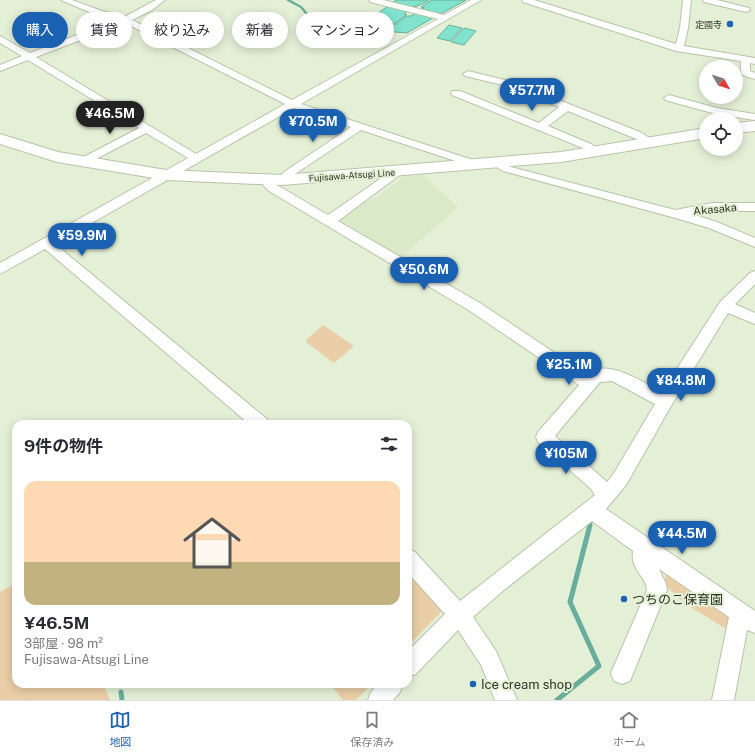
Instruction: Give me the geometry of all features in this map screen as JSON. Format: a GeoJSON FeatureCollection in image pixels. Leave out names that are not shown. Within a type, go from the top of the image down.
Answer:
{"type":"FeatureCollection","features":[{"type":"Feature","properties":{"kind":"main road"},"geometry":{"type":"LineString","coordinates":[[743,127],[755,126]]}},
{"type":"Feature","properties":{"kind":"main road","name":"Fujisawa-Atsugi Line"},"geometry":{"type":"LineString","coordinates":[[0,139],[38,152],[166,175],[274,181],[496,164],[597,152],[699,134]]}},
{"type":"Feature","properties":{"kind":"street"},"geometry":{"type":"LineString","coordinates":[[65,0],[96,12]]}},
{"type":"Feature","properties":{"kind":"street"},"geometry":{"type":"LineString","coordinates":[[132,16],[161,0]]}},
{"type":"Feature","properties":{"kind":"street"},"geometry":{"type":"LineString","coordinates":[[373,0],[445,18]]}},
{"type":"Feature","properties":{"kind":"street"},"geometry":{"type":"LineString","coordinates":[[0,269],[477,0]]}},
{"type":"Feature","properties":{"kind":"street"},"geometry":{"type":"LineString","coordinates":[[526,0],[679,49],[750,61],[745,73],[755,76]]}},
{"type":"Feature","properties":{"kind":"street"},"geometry":{"type":"LineString","coordinates":[[679,49],[684,28],[687,0]]}},
{"type":"Feature","properties":{"kind":"street"},"geometry":{"type":"LineString","coordinates":[[707,0],[746,10]]}},
{"type":"Feature","properties":{"kind":"street"},"geometry":{"type":"LineString","coordinates":[[132,24],[292,104],[478,165]]}},
{"type":"Feature","properties":{"kind":"street"},"geometry":{"type":"LineString","coordinates":[[0,39],[195,158]]}},
{"type":"Feature","properties":{"kind":"street"},"geometry":{"type":"LineString","coordinates":[[0,68],[76,39]]}},
{"type":"Feature","properties":{"kind":"street"},"geometry":{"type":"LineString","coordinates":[[468,74],[510,84],[636,134],[651,142]]}},
{"type":"Feature","properties":{"kind":"street"},"geometry":{"type":"LineString","coordinates":[[456,93],[587,146],[597,152]]}},
{"type":"Feature","properties":{"kind":"street"},"geometry":{"type":"LineString","coordinates":[[668,98],[716,111],[755,117]]}},
{"type":"Feature","properties":{"kind":"street"},"geometry":{"type":"LineString","coordinates":[[541,127],[567,106]]}},
{"type":"Feature","properties":{"kind":"street"},"geometry":{"type":"LineString","coordinates":[[360,126],[288,174],[274,181],[330,220],[475,307],[589,384]]}},
{"type":"Feature","properties":{"kind":"street"},"geometry":{"type":"LineString","coordinates":[[84,161],[146,129]]}},
{"type":"Feature","properties":{"kind":"street"},"geometry":{"type":"LineString","coordinates":[[496,164],[508,169],[675,213],[713,225],[755,243]]}},
{"type":"Feature","properties":{"kind":"street"},"geometry":{"type":"LineString","coordinates":[[330,220],[397,172]]}},
{"type":"Feature","properties":{"kind":"street","name":"Akasaka"},"geometry":{"type":"LineString","coordinates":[[675,213],[712,207],[755,207]]}},
{"type":"Feature","properties":{"kind":"street"},"geometry":{"type":"LineString","coordinates":[[46,243],[256,420]]}},
{"type":"Feature","properties":{"kind":"street"},"geometry":{"type":"LineString","coordinates":[[412,661],[431,640],[459,614],[592,510],[607,496],[631,462],[665,400],[725,306],[755,276]]}},
{"type":"Feature","properties":{"kind":"street"},"geometry":{"type":"LineString","coordinates":[[725,306],[755,318]]}},
{"type":"Feature","properties":{"kind":"street"},"geometry":{"type":"LineString","coordinates":[[607,496],[597,483],[544,437],[596,376],[614,375],[665,400]]}},
{"type":"Feature","properties":{"kind":"street"},"geometry":{"type":"LineString","coordinates":[[592,510],[643,547],[748,618],[723,700]]}},
{"type":"Feature","properties":{"kind":"street"},"geometry":{"type":"LineString","coordinates":[[622,673],[657,590],[657,584],[642,563],[641,554],[643,547]]}},
{"type":"Feature","properties":{"kind":"street"},"geometry":{"type":"LineString","coordinates":[[412,563],[459,614],[489,658],[506,700]]}},
{"type":"Feature","properties":{"kind":"street"},"geometry":{"type":"LineString","coordinates":[[379,700],[389,688]]}},
{"type":"Feature","properties":{"kind":"shaded area"},"geometry":{"type":"Polygon","coordinates":[[[422,175],[458,207],[400,258],[335,220],[351,207],[377,197],[404,177],[422,175]]]}},
{"type":"Feature","properties":{"kind":"shaded area"},"geometry":{"type":"Polygon","coordinates":[[[323,325],[354,346],[334,363],[306,342],[306,340],[323,325]]]}},
{"type":"Feature","properties":{"kind":"shaded area"},"geometry":{"type":"Polygon","coordinates":[[[666,570],[723,607],[730,619],[726,629],[686,604],[665,586],[666,570]]]}},
{"type":"Feature","properties":{"kind":"shaded area"},"geometry":{"type":"Polygon","coordinates":[[[412,577],[443,610],[412,642],[412,577]]]}},
{"type":"Feature","properties":{"kind":"shaded area"},"geometry":{"type":"Polygon","coordinates":[[[12,585],[12,688],[105,688],[110,700],[0,700],[0,592],[12,585]]]}},
{"type":"Feature","properties":{"kind":"shaded area"},"geometry":{"type":"Polygon","coordinates":[[[333,688],[368,688],[356,700],[343,700],[333,688]]]}},
{"type":"Feature","properties":{"kind":"water"},"geometry":{"type":"Polygon","coordinates":[[[396,0],[429,0],[411,7],[392,3],[396,0]]]}},
{"type":"Feature","properties":{"kind":"water"},"geometry":{"type":"Polygon","coordinates":[[[432,0],[466,0],[439,15],[420,10],[424,8],[421,7],[432,0]]]}},
{"type":"Feature","properties":{"kind":"water"},"geometry":{"type":"Polygon","coordinates":[[[388,6],[408,11],[404,14],[407,15],[394,23],[394,12],[380,12],[388,6]]]}},
{"type":"Feature","properties":{"kind":"water"},"geometry":{"type":"Polygon","coordinates":[[[415,13],[433,18],[407,33],[394,32],[394,25],[408,16],[415,13]]]}},
{"type":"Feature","properties":{"kind":"water"},"geometry":{"type":"Polygon","coordinates":[[[449,25],[462,28],[450,41],[437,38],[449,25]]]}},
{"type":"Feature","properties":{"kind":"water"},"geometry":{"type":"Polygon","coordinates":[[[464,28],[476,31],[464,45],[451,42],[464,28]]]}},
{"type":"Feature","properties":{"kind":"waterway"},"geometry":{"type":"LineString","coordinates":[[288,0],[301,7],[305,12]]}},
{"type":"Feature","properties":{"kind":"waterway"},"geometry":{"type":"LineString","coordinates":[[557,700],[599,666],[570,602],[590,525]]}},
{"type":"Feature","properties":{"kind":"waterway"},"geometry":{"type":"LineString","coordinates":[[121,692],[122,700]]}},
{"type":"Feature","properties":{"kind":"place","name":"定國寺"},"geometry":{"type":"Point","coordinates":[730,24]}},
{"type":"Feature","properties":{"kind":"place","name":"つちのこ保育園"},"geometry":{"type":"Point","coordinates":[624,599]}},
{"type":"Feature","properties":{"kind":"place","name":"Ice cream shop"},"geometry":{"type":"Point","coordinates":[473,684]}}]}
